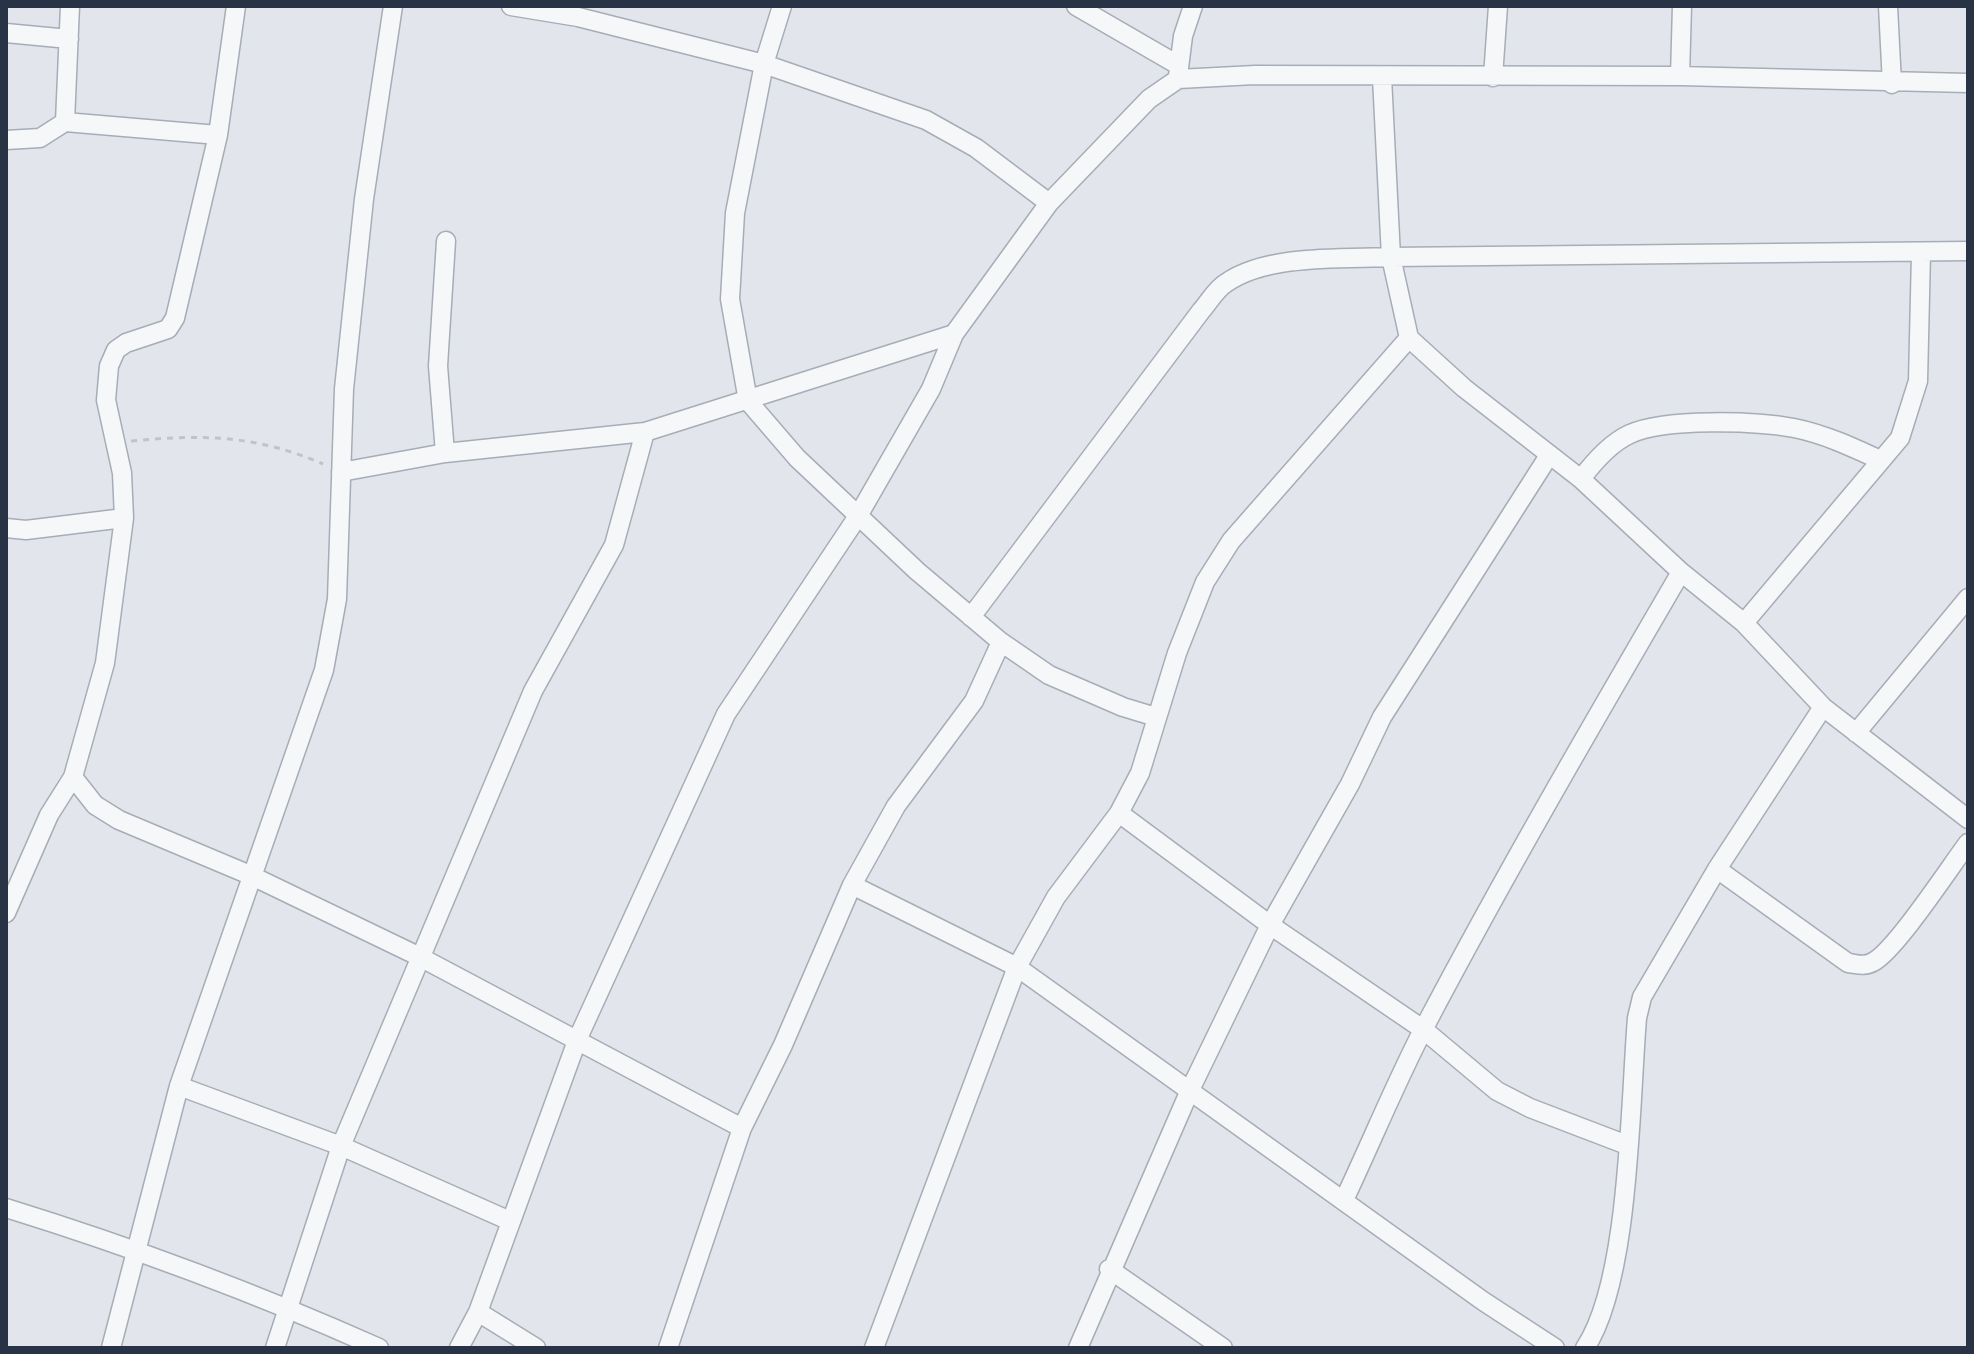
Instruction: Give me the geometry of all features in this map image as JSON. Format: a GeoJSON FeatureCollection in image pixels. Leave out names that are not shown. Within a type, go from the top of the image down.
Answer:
{"type":"FeatureCollection","features":[{"type":"Feature","properties":{"kind":"street"},"geometry":{"type":"LineString","coordinates":[[65,122],[70,6]]}},
{"type":"Feature","properties":{"kind":"street"},"geometry":{"type":"LineString","coordinates":[[6,913],[49,815],[73,777],[105,663],[124,518],[122,473],[106,400],[109,366],[116,350],[126,343],[156,335],[173,324],[218,135],[236,6]]}},
{"type":"Feature","properties":{"kind":"street"},"geometry":{"type":"LineString","coordinates":[[111,1348],[179,1086],[250,875],[324,670],[337,599],[342,414],[364,199],[393,6]]}},
{"type":"Feature","properties":{"kind":"street"},"geometry":{"type":"LineString","coordinates":[[511,6],[578,17],[764,64],[926,120],[976,148],[1049,203]]}},
{"type":"Feature","properties":{"kind":"street"},"geometry":{"type":"LineString","coordinates":[[782,6],[764,64],[735,213],[730,299],[748,401],[797,458],[1001,642],[1049,675],[1123,707],[1156,717]]}},
{"type":"Feature","properties":{"kind":"street"},"geometry":{"type":"LineString","coordinates":[[1076,6],[1178,72],[1382,77],[1680,76],[1892,84],[1968,83]]}},
{"type":"Feature","properties":{"kind":"street"},"geometry":{"type":"LineString","coordinates":[[459,1348],[478,1312],[578,1038],[726,714],[858,516],[931,389],[954,334],[1049,203],[1178,72],[1193,6]]}},
{"type":"Feature","properties":{"kind":"street"},"geometry":{"type":"LineString","coordinates":[[1493,77],[1498,6]]}},
{"type":"Feature","properties":{"kind":"street"},"geometry":{"type":"LineString","coordinates":[[1680,76],[1682,6]]}},
{"type":"Feature","properties":{"kind":"street"},"geometry":{"type":"LineString","coordinates":[[1888,6],[1892,84]]}},
{"type":"Feature","properties":{"kind":"street"},"geometry":{"type":"LineString","coordinates":[[6,33],[69,39]]}},
{"type":"Feature","properties":{"kind":"street"},"geometry":{"type":"LineString","coordinates":[[1382,77],[1391,257],[1409,338],[1548,457],[1581,479],[1681,572],[1744,623],[1823,707],[1946,798],[1968,819]]}},
{"type":"Feature","properties":{"kind":"street"},"geometry":{"type":"LineString","coordinates":[[6,140],[40,138],[65,122],[218,135]]}},
{"type":"Feature","properties":{"kind":"street"},"geometry":{"type":"LineString","coordinates":[[445,453],[438,366],[446,241]]}},
{"type":"Feature","properties":{"kind":"street"},"geometry":{"type":"LineString","coordinates":[[971,617],[1224,284],[1252,269],[1315,259],[1391,257],[1968,251]]}},
{"type":"Feature","properties":{"kind":"street"},"geometry":{"type":"LineString","coordinates":[[1744,623],[1900,438],[1918,381],[1921,253]]}},
{"type":"Feature","properties":{"kind":"street"},"geometry":{"type":"LineString","coordinates":[[341,472],[445,453],[645,432],[954,334]]}},
{"type":"Feature","properties":{"kind":"street"},"geometry":{"type":"LineString","coordinates":[[874,1348],[1017,967],[1056,897],[1119,813],[1140,773],[1156,717],[1205,582],[1231,541],[1409,338]]}},
{"type":"Feature","properties":{"kind":"street"},"geometry":{"type":"LineString","coordinates":[[1581,479],[1595,460],[1630,434],[1687,423],[1793,428],[1835,440],[1880,460]]}},
{"type":"Feature","properties":{"kind":"street"},"geometry":{"type":"LineString","coordinates":[[275,1348],[341,1146],[418,956],[533,691],[614,545],[645,432]]}},
{"type":"Feature","properties":{"kind":"street"},"geometry":{"type":"LineString","coordinates":[[1078,1348],[1109,1269],[1190,1090],[1270,925],[1350,784],[1382,717],[1548,457]]}},
{"type":"Feature","properties":{"kind":"street"},"geometry":{"type":"LineString","coordinates":[[7,533],[124,518]]}},
{"type":"Feature","properties":{"kind":"street"},"geometry":{"type":"LineString","coordinates":[[1344,1200],[1424,1030],[1488,915],[1516,856],[1681,572]]}},
{"type":"Feature","properties":{"kind":"street"},"geometry":{"type":"LineString","coordinates":[[1856,733],[1968,598]]}},
{"type":"Feature","properties":{"kind":"street"},"geometry":{"type":"LineString","coordinates":[[668,1348],[742,1128],[783,1045],[852,885],[896,806],[974,701],[1001,642]]}},
{"type":"Feature","properties":{"kind":"street"},"geometry":{"type":"LineString","coordinates":[[1585,1348],[1609,1295],[1627,1145],[1637,1018],[1642,997],[1717,869],[1823,707]]}},
{"type":"Feature","properties":{"kind":"street"},"geometry":{"type":"LineString","coordinates":[[73,777],[95,805],[119,820],[250,875],[418,956],[578,1038],[742,1128]]}},
{"type":"Feature","properties":{"kind":"street"},"geometry":{"type":"LineString","coordinates":[[1119,813],[1270,925],[1424,1030],[1497,1091],[1530,1108],[1627,1145]]}},
{"type":"Feature","properties":{"kind":"street"},"geometry":{"type":"LineString","coordinates":[[1717,869],[1848,963],[1864,966],[1876,961],[1897,938],[1968,843]]}},
{"type":"Feature","properties":{"kind":"street"},"geometry":{"type":"LineString","coordinates":[[852,885],[1017,967],[1555,1348]]}},
{"type":"Feature","properties":{"kind":"street"},"geometry":{"type":"LineString","coordinates":[[179,1086],[341,1146],[510,1221]]}},
{"type":"Feature","properties":{"kind":"street"},"geometry":{"type":"LineString","coordinates":[[6,1208],[288,1309],[379,1348]]}},
{"type":"Feature","properties":{"kind":"street"},"geometry":{"type":"LineString","coordinates":[[1109,1269],[1223,1348]]}},
{"type":"Feature","properties":{"kind":"street"},"geometry":{"type":"LineString","coordinates":[[478,1312],[536,1348]]}},
{"type":"Feature","properties":{"kind":"path"},"geometry":{"type":"LineString","coordinates":[[116,443],[178,436],[227,436],[285,448],[341,472]]}}]}
